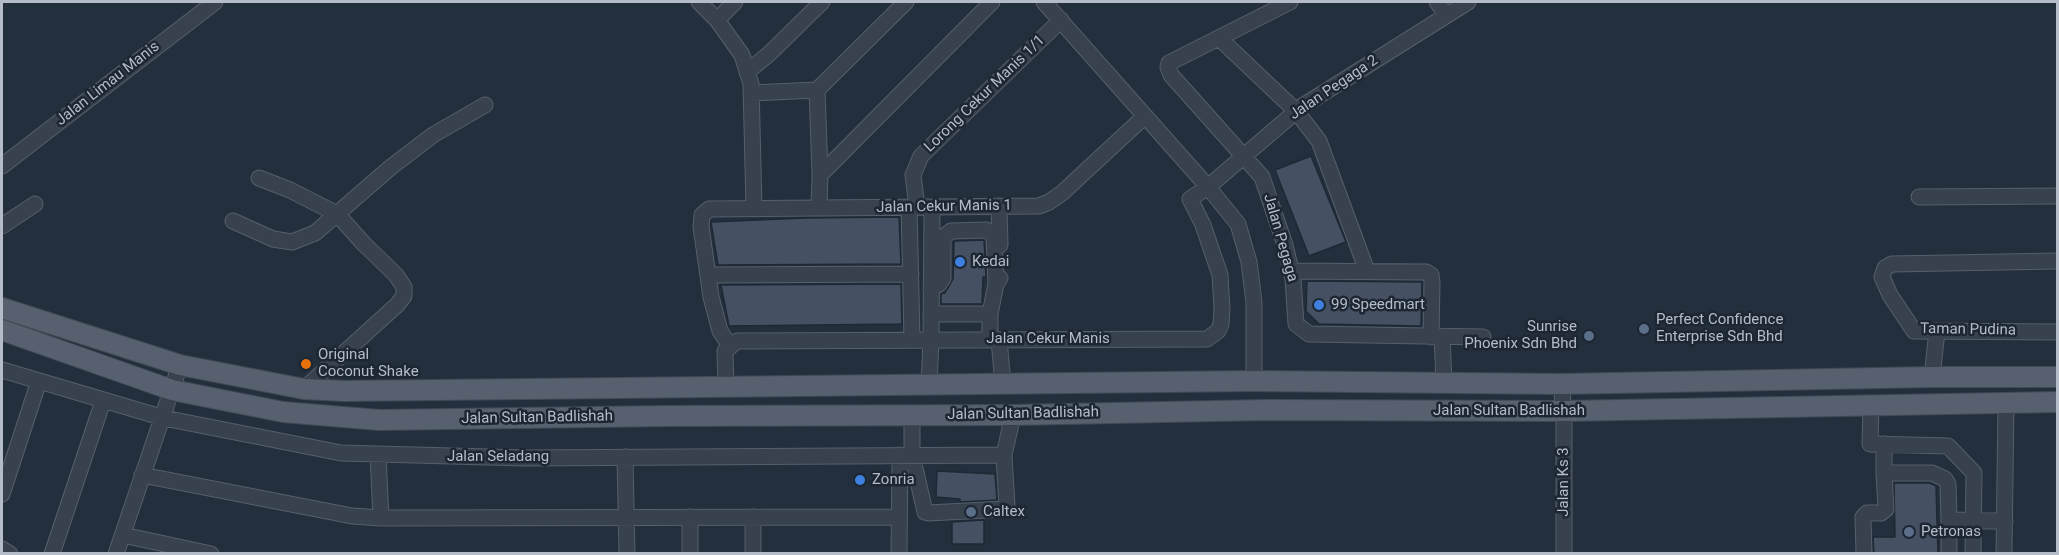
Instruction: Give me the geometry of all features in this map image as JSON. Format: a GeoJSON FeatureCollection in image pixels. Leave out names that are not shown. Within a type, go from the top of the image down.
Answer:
{"type":"FeatureCollection","features":[{"type":"Feature","properties":{"kind":"main road","name":"Jalan Sultan Badlishah"},"geometry":{"type":"LineString","coordinates":[[2,309],[180,365],[304,388],[389,392],[1254,381],[1561,384],[2058,377]]}},
{"type":"Feature","properties":{"kind":"main road","name":"Jalan Sultan Badlishah"},"geometry":{"type":"LineString","coordinates":[[2,330],[172,390],[283,412],[379,420],[1013,415],[1266,410],[1564,411],[2058,402]]}},
{"type":"Feature","properties":{"kind":"street","name":"Jalan Limau Manis"},"geometry":{"type":"LineString","coordinates":[[2,166],[215,2]]}},
{"type":"Feature","properties":{"kind":"street"},"geometry":{"type":"LineString","coordinates":[[699,2],[717,20],[742,55],[751,84],[754,208]]}},
{"type":"Feature","properties":{"kind":"street"},"geometry":{"type":"LineString","coordinates":[[717,20],[735,2]]}},
{"type":"Feature","properties":{"kind":"street"},"geometry":{"type":"LineString","coordinates":[[747,72],[769,54],[822,2]]}},
{"type":"Feature","properties":{"kind":"street"},"geometry":{"type":"LineString","coordinates":[[751,93],[816,90],[906,2]]}},
{"type":"Feature","properties":{"kind":"street"},"geometry":{"type":"LineString","coordinates":[[820,175],[992,2]]}},
{"type":"Feature","properties":{"kind":"street"},"geometry":{"type":"LineString","coordinates":[[1044,2],[1238,224],[1250,262],[1254,302],[1254,381]]}},
{"type":"Feature","properties":{"kind":"street"},"geometry":{"type":"LineString","coordinates":[[1290,2],[1219,38],[1296,111],[1319,141],[1367,271]]}},
{"type":"Feature","properties":{"kind":"street"},"geometry":{"type":"LineString","coordinates":[[1437,2],[1446,15]]}},
{"type":"Feature","properties":{"kind":"street","name":"Jalan Pegaga 2"},"geometry":{"type":"LineString","coordinates":[[1190,199],[1208,187],[1296,111],[1468,2]]}},
{"type":"Feature","properties":{"kind":"street","name":"Lorong Cekur Manis 1/1"},"geometry":{"type":"LineString","coordinates":[[919,207],[913,175],[921,156],[1061,20]]}},
{"type":"Feature","properties":{"kind":"street","name":"Jalan Pegaga"},"geometry":{"type":"LineString","coordinates":[[1219,38],[1169,63],[1168,67],[1171,75],[1262,177],[1285,245],[1291,271],[1296,324],[1309,334],[1483,338]]}},
{"type":"Feature","properties":{"kind":"street"},"geometry":{"type":"LineString","coordinates":[[816,90],[820,175],[819,208]]}},
{"type":"Feature","properties":{"kind":"street"},"geometry":{"type":"LineString","coordinates":[[233,221],[273,239],[292,242],[315,233],[433,135],[485,105]]}},
{"type":"Feature","properties":{"kind":"street","name":"Jalan Cekur Manis 1"},"geometry":{"type":"LineString","coordinates":[[708,275],[701,227],[702,215],[709,209],[1039,206],[1062,193],[1145,116]]}},
{"type":"Feature","properties":{"kind":"street"},"geometry":{"type":"LineString","coordinates":[[259,178],[290,190],[337,214],[396,275],[404,288],[404,296],[398,305],[304,388]]}},
{"type":"Feature","properties":{"kind":"street"},"geometry":{"type":"LineString","coordinates":[[1919,197],[2058,196]]}},
{"type":"Feature","properties":{"kind":"street","name":"Jalan Cekur Manis"},"geometry":{"type":"LineString","coordinates":[[734,344],[912,340],[1207,339],[1218,331],[1221,324],[1220,275],[1203,225],[1190,199]]}},
{"type":"Feature","properties":{"kind":"street"},"geometry":{"type":"LineString","coordinates":[[2,226],[35,204]]}},
{"type":"Feature","properties":{"kind":"street"},"geometry":{"type":"LineString","coordinates":[[996,285],[1002,275],[999,206]]}},
{"type":"Feature","properties":{"kind":"street"},"geometry":{"type":"LineString","coordinates":[[912,340],[911,274],[919,207]]}},
{"type":"Feature","properties":{"kind":"street"},"geometry":{"type":"LineString","coordinates":[[919,207],[931,289],[929,384]]}},
{"type":"Feature","properties":{"kind":"street"},"geometry":{"type":"LineString","coordinates":[[931,289],[943,278],[943,237],[951,231],[986,230],[991,233],[994,238],[996,285],[990,314],[1004,384]]}},
{"type":"Feature","properties":{"kind":"street","name":"Taman Pudina"},"geometry":{"type":"LineString","coordinates":[[2058,261],[1892,264],[1885,268],[1882,277],[1890,295],[1914,331],[2058,332]]}},
{"type":"Feature","properties":{"kind":"street"},"geometry":{"type":"LineString","coordinates":[[1291,271],[1426,272],[1431,275],[1444,382]]}},
{"type":"Feature","properties":{"kind":"street"},"geometry":{"type":"LineString","coordinates":[[726,387],[726,351],[734,344],[720,331],[708,275],[911,274]]}},
{"type":"Feature","properties":{"kind":"street"},"geometry":{"type":"LineString","coordinates":[[931,314],[990,314]]}},
{"type":"Feature","properties":{"kind":"street"},"geometry":{"type":"LineString","coordinates":[[1932,377],[1937,331]]}},
{"type":"Feature","properties":{"kind":"street"},"geometry":{"type":"LineString","coordinates":[[116,554],[164,418],[180,365]]}},
{"type":"Feature","properties":{"kind":"street","name":"Jalan Seladang"},"geometry":{"type":"LineString","coordinates":[[2,370],[164,418],[341,453],[525,458],[1004,455]]}},
{"type":"Feature","properties":{"kind":"street"},"geometry":{"type":"LineString","coordinates":[[2,494],[39,381]]}},
{"type":"Feature","properties":{"kind":"street","name":"Jalan Ks 3"},"geometry":{"type":"LineString","coordinates":[[1561,384],[1564,411],[1564,554]]}},
{"type":"Feature","properties":{"kind":"street"},"geometry":{"type":"LineString","coordinates":[[52,554],[103,400]]}},
{"type":"Feature","properties":{"kind":"street"},"geometry":{"type":"LineString","coordinates":[[2004,554],[2006,403]]}},
{"type":"Feature","properties":{"kind":"street"},"geometry":{"type":"LineString","coordinates":[[1871,405],[1870,444],[1948,446],[1974,473],[1973,554]]}},
{"type":"Feature","properties":{"kind":"street"},"geometry":{"type":"LineString","coordinates":[[906,455],[925,512],[1005,509],[1007,506],[1004,455],[1013,415]]}},
{"type":"Feature","properties":{"kind":"street"},"geometry":{"type":"LineString","coordinates":[[899,554],[899,517],[912,416]]}},
{"type":"Feature","properties":{"kind":"street"},"geometry":{"type":"LineString","coordinates":[[1864,554],[1863,517],[1867,513],[1884,512],[1886,509],[1884,444]]}},
{"type":"Feature","properties":{"kind":"street"},"geometry":{"type":"LineString","coordinates":[[378,455],[381,518]]}},
{"type":"Feature","properties":{"kind":"street"},"geometry":{"type":"LineString","coordinates":[[625,457],[627,554]]}},
{"type":"Feature","properties":{"kind":"street"},"geometry":{"type":"LineString","coordinates":[[1884,473],[1932,473],[1945,479],[1948,484],[1949,554]]}},
{"type":"Feature","properties":{"kind":"street"},"geometry":{"type":"LineString","coordinates":[[142,475],[352,516],[381,518],[899,517]]}},
{"type":"Feature","properties":{"kind":"street"},"geometry":{"type":"LineString","coordinates":[[690,517],[690,554]]}},
{"type":"Feature","properties":{"kind":"street"},"geometry":{"type":"LineString","coordinates":[[753,517],[753,554]]}},
{"type":"Feature","properties":{"kind":"street"},"geometry":{"type":"LineString","coordinates":[[1949,520],[2005,521]]}},
{"type":"Feature","properties":{"kind":"street"},"geometry":{"type":"LineString","coordinates":[[123,535],[185,551],[211,554]]}},
{"type":"Feature","properties":{"kind":"street"},"geometry":{"type":"LineString","coordinates":[[2,549],[10,554]]}},
{"type":"Feature","properties":{"kind":"building"},"geometry":{"type":"Polygon","coordinates":[[[1311,156],[1346,242],[1309,256],[1275,170],[1311,156]]]}},
{"type":"Feature","properties":{"kind":"building"},"geometry":{"type":"Polygon","coordinates":[[[899,217],[901,264],[718,265],[711,222],[805,218],[899,217]]]}},
{"type":"Feature","properties":{"kind":"building"},"geometry":{"type":"Polygon","coordinates":[[[984,240],[986,277],[983,277],[982,304],[941,304],[941,294],[945,293],[953,279],[954,241],[984,240]]]}},
{"type":"Feature","properties":{"kind":"building"},"geometry":{"type":"Polygon","coordinates":[[[1307,281],[1422,282],[1421,326],[1319,324],[1306,311],[1307,281]]]}},
{"type":"Feature","properties":{"kind":"building"},"geometry":{"type":"Polygon","coordinates":[[[901,284],[902,324],[729,326],[721,285],[901,284]]]}},
{"type":"Feature","properties":{"kind":"building"},"geometry":{"type":"Polygon","coordinates":[[[937,471],[995,474],[997,500],[960,502],[960,499],[936,497],[937,471]]]}},
{"type":"Feature","properties":{"kind":"building"},"geometry":{"type":"Polygon","coordinates":[[[1894,483],[1930,483],[1936,486],[1938,554],[1874,554],[1873,537],[1895,537],[1894,483]]]}},
{"type":"Feature","properties":{"kind":"building"},"geometry":{"type":"Polygon","coordinates":[[[983,520],[984,544],[952,544],[952,522],[983,520]]]}},
{"type":"Feature","properties":{"kind":"place","name":"Kedai"},"geometry":{"type":"Point","coordinates":[960,262]}},
{"type":"Feature","properties":{"kind":"place","name":"99 Speedmart"},"geometry":{"type":"Point","coordinates":[1319,305]}},
{"type":"Feature","properties":{"kind":"place","name":"Perfect Confidence Enterprise Sdn Bhd"},"geometry":{"type":"Point","coordinates":[1644,329]}},
{"type":"Feature","properties":{"kind":"place","name":"Sunrise Phoenix Sdn Bhd"},"geometry":{"type":"Point","coordinates":[1589,336]}},
{"type":"Feature","properties":{"kind":"place","name":"Original Coconut Shake"},"geometry":{"type":"Point","coordinates":[306,364]}},
{"type":"Feature","properties":{"kind":"place","name":"Zonria"},"geometry":{"type":"Point","coordinates":[860,480]}},
{"type":"Feature","properties":{"kind":"place","name":"Caltex"},"geometry":{"type":"Point","coordinates":[971,512]}},
{"type":"Feature","properties":{"kind":"place","name":"Petronas"},"geometry":{"type":"Point","coordinates":[1909,532]}}]}
